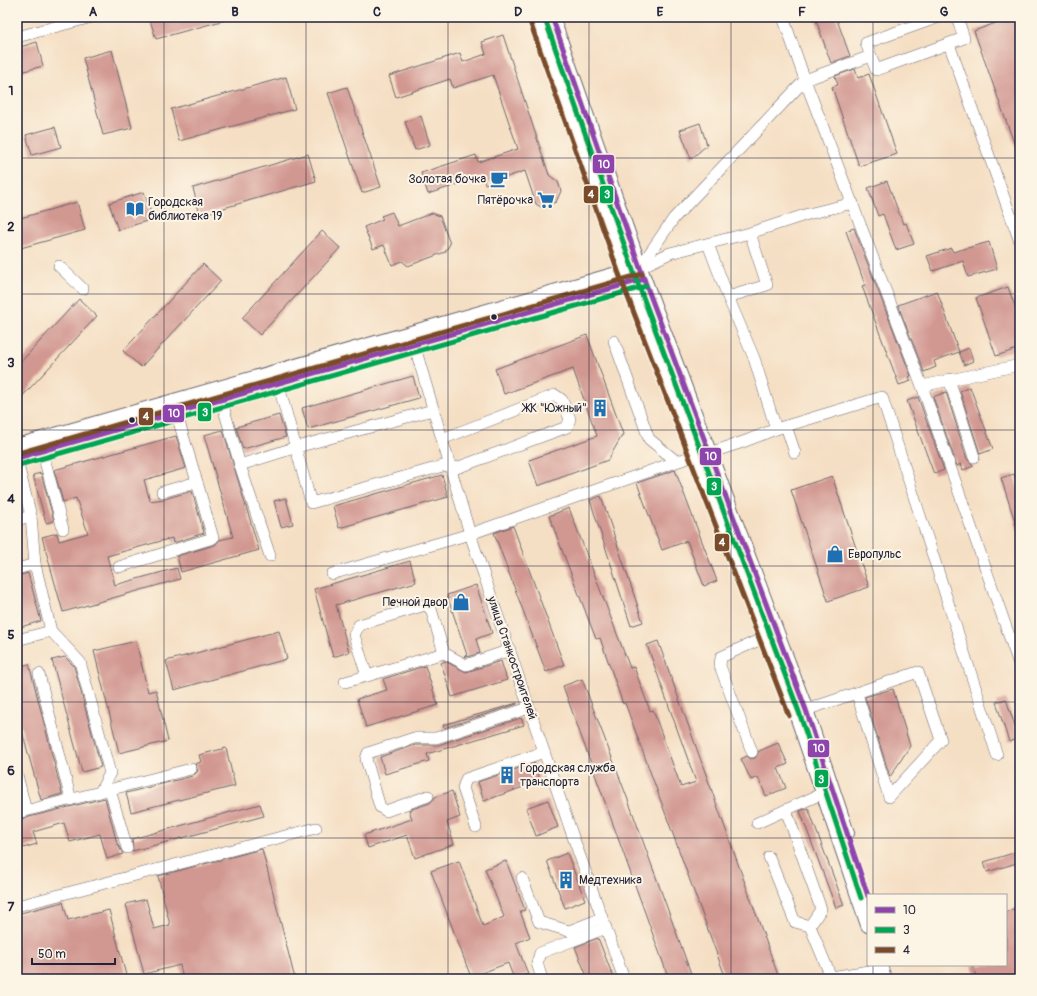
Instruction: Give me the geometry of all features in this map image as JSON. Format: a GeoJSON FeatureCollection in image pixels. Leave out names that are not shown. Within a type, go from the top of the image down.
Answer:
{"type":"FeatureCollection","features":[{"type":"Feature","properties":{"kind":"main road"},"geometry":{"type":"LineString","coordinates":[[536,17],[628,277],[703,454],[801,712],[867,894]]}},
{"type":"Feature","properties":{"kind":"main road"},"geometry":{"type":"LineString","coordinates":[[552,17],[642,273],[766,637],[801,712],[823,793],[867,922]]}},
{"type":"Feature","properties":{"kind":"main road"},"geometry":{"type":"LineString","coordinates":[[17,446],[175,406],[642,273]]}},
{"type":"Feature","properties":{"kind":"main road"},"geometry":{"type":"LineString","coordinates":[[17,458],[175,406],[221,399],[278,383],[384,346]]}},
{"type":"Feature","properties":{"kind":"main road"},"geometry":{"type":"LineString","coordinates":[[883,970],[892,979]]}},
{"type":"Feature","properties":{"kind":"street"},"geometry":{"type":"LineString","coordinates":[[17,37],[92,17]]}},
{"type":"Feature","properties":{"kind":"street"},"geometry":{"type":"LineString","coordinates":[[783,17],[805,80],[922,386],[1020,667]]}},
{"type":"Feature","properties":{"kind":"street"},"geometry":{"type":"LineString","coordinates":[[939,17],[866,43],[876,70],[964,38],[956,17]]}},
{"type":"Feature","properties":{"kind":"street"},"geometry":{"type":"LineString","coordinates":[[949,44],[1020,242]]}},
{"type":"Feature","properties":{"kind":"street"},"geometry":{"type":"LineString","coordinates":[[642,273],[674,218],[805,80],[871,56]]}},
{"type":"Feature","properties":{"kind":"street"},"geometry":{"type":"LineString","coordinates":[[642,273],[670,253],[750,233],[808,214],[853,203]]}},
{"type":"Feature","properties":{"kind":"street"},"geometry":{"type":"LineString","coordinates":[[728,298],[767,285],[750,233]]}},
{"type":"Feature","properties":{"kind":"street"},"geometry":{"type":"LineString","coordinates":[[708,244],[728,298],[754,358],[781,427],[795,454]]}},
{"type":"Feature","properties":{"kind":"street"},"geometry":{"type":"LineString","coordinates":[[59,266],[82,290]]}},
{"type":"Feature","properties":{"kind":"street","name":"улица Станкостроителей"},"geometry":{"type":"LineString","coordinates":[[412,339],[470,534],[544,752],[624,979]]}},
{"type":"Feature","properties":{"kind":"street"},"geometry":{"type":"LineString","coordinates":[[614,341],[649,439],[676,461]]}},
{"type":"Feature","properties":{"kind":"street"},"geometry":{"type":"LineString","coordinates":[[922,386],[1020,365]]}},
{"type":"Feature","properties":{"kind":"street"},"geometry":{"type":"LineString","coordinates":[[949,379],[974,457]]}},
{"type":"Feature","properties":{"kind":"street"},"geometry":{"type":"LineString","coordinates":[[278,383],[298,447],[312,503],[450,467],[567,427],[570,419],[562,400],[555,395],[442,439]]}},
{"type":"Feature","properties":{"kind":"street"},"geometry":{"type":"LineString","coordinates":[[332,574],[470,534],[676,461],[743,442],[781,427],[882,397],[997,755]]}},
{"type":"Feature","properties":{"kind":"street"},"geometry":{"type":"LineString","coordinates":[[221,399],[240,465],[270,556]]}},
{"type":"Feature","properties":{"kind":"street"},"geometry":{"type":"LineString","coordinates":[[119,567],[213,538],[175,406]]}},
{"type":"Feature","properties":{"kind":"street"},"geometry":{"type":"LineString","coordinates":[[240,465],[298,447],[434,410]]}},
{"type":"Feature","properties":{"kind":"street"},"geometry":{"type":"LineString","coordinates":[[42,450],[63,529]]}},
{"type":"Feature","properties":{"kind":"street"},"geometry":{"type":"LineString","coordinates":[[17,461],[32,516],[35,564],[51,631],[80,662],[110,774],[105,791],[126,848]]}},
{"type":"Feature","properties":{"kind":"street"},"geometry":{"type":"LineString","coordinates":[[162,492],[197,482]]}},
{"type":"Feature","properties":{"kind":"street"},"geometry":{"type":"LineString","coordinates":[[17,520],[32,516]]}},
{"type":"Feature","properties":{"kind":"street"},"geometry":{"type":"LineString","coordinates":[[17,569],[35,564]]}},
{"type":"Feature","properties":{"kind":"street"},"geometry":{"type":"LineString","coordinates":[[367,676],[354,635],[359,625],[425,605],[431,609],[444,653],[466,665],[510,650]]}},
{"type":"Feature","properties":{"kind":"street"},"geometry":{"type":"LineString","coordinates":[[17,640],[51,631]]}},
{"type":"Feature","properties":{"kind":"street"},"geometry":{"type":"LineString","coordinates":[[752,752],[720,666],[721,657],[766,637]]}},
{"type":"Feature","properties":{"kind":"street"},"geometry":{"type":"LineString","coordinates":[[345,682],[444,653]]}},
{"type":"Feature","properties":{"kind":"street"},"geometry":{"type":"LineString","coordinates":[[801,712],[918,672],[941,740],[889,797],[857,694]]}},
{"type":"Feature","properties":{"kind":"street"},"geometry":{"type":"LineString","coordinates":[[39,674],[70,800]]}},
{"type":"Feature","properties":{"kind":"street"},"geometry":{"type":"LineString","coordinates":[[428,796],[386,811],[380,807],[366,759],[368,753],[414,738],[436,738],[529,708]]}},
{"type":"Feature","properties":{"kind":"street"},"geometry":{"type":"LineString","coordinates":[[476,827],[463,788],[466,779],[544,752]]}},
{"type":"Feature","properties":{"kind":"street"},"geometry":{"type":"LineString","coordinates":[[17,775],[22,812],[190,769]]}},
{"type":"Feature","properties":{"kind":"street"},"geometry":{"type":"LineString","coordinates":[[758,823],[823,793]]}},
{"type":"Feature","properties":{"kind":"street"},"geometry":{"type":"LineString","coordinates":[[786,810],[821,909],[810,926]]}},
{"type":"Feature","properties":{"kind":"street"},"geometry":{"type":"LineString","coordinates":[[17,906],[316,828]]}},
{"type":"Feature","properties":{"kind":"street"},"geometry":{"type":"LineString","coordinates":[[769,857],[795,922],[810,926]]}},
{"type":"Feature","properties":{"kind":"street"},"geometry":{"type":"LineString","coordinates":[[522,878],[539,922],[569,931],[604,923]]}},
{"type":"Feature","properties":{"kind":"street"},"geometry":{"type":"LineString","coordinates":[[542,979],[537,963],[540,953],[604,923]]}},
{"type":"Feature","properties":{"kind":"street"},"geometry":{"type":"LineString","coordinates":[[810,926],[831,977],[883,970]]}},
{"type":"Feature","properties":{"kind":"building"},"geometry":{"type":"Polygon","coordinates":[[[149,17],[225,17],[225,20],[156,39],[149,17]]]}},
{"type":"Feature","properties":{"kind":"building"},"geometry":{"type":"Polygon","coordinates":[[[815,17],[836,17],[850,56],[831,63],[815,17]]]}},
{"type":"Feature","properties":{"kind":"building"},"geometry":{"type":"Polygon","coordinates":[[[1012,17],[1020,17],[1019,157],[974,31],[1012,17]]]}},
{"type":"Feature","properties":{"kind":"building"},"geometry":{"type":"Polygon","coordinates":[[[503,35],[549,175],[558,182],[561,191],[556,202],[541,207],[536,204],[525,171],[485,184],[483,176],[428,194],[421,173],[476,155],[478,162],[518,149],[493,75],[453,88],[450,79],[396,97],[389,76],[460,53],[463,62],[486,54],[482,42],[503,35]]]}},
{"type":"Feature","properties":{"kind":"building"},"geometry":{"type":"Polygon","coordinates":[[[37,42],[43,66],[17,73],[17,48],[37,42]]]}},
{"type":"Feature","properties":{"kind":"building"},"geometry":{"type":"Polygon","coordinates":[[[112,50],[132,128],[103,135],[83,58],[112,50]]]}},
{"type":"Feature","properties":{"kind":"building"},"geometry":{"type":"Polygon","coordinates":[[[855,69],[858,78],[869,74],[897,154],[859,166],[832,87],[838,85],[835,76],[855,69]]]}},
{"type":"Feature","properties":{"kind":"building"},"geometry":{"type":"Polygon","coordinates":[[[286,77],[295,109],[179,141],[171,109],[286,77]]]}},
{"type":"Feature","properties":{"kind":"building"},"geometry":{"type":"Polygon","coordinates":[[[347,87],[381,187],[362,193],[328,93],[347,87]]]}},
{"type":"Feature","properties":{"kind":"building"},"geometry":{"type":"Polygon","coordinates":[[[421,116],[430,145],[415,150],[405,122],[421,116]]]}},
{"type":"Feature","properties":{"kind":"building"},"geometry":{"type":"Polygon","coordinates":[[[700,123],[707,145],[691,159],[680,130],[700,123]]]}},
{"type":"Feature","properties":{"kind":"building"},"geometry":{"type":"Polygon","coordinates":[[[55,127],[61,147],[32,155],[26,135],[55,127]]]}},
{"type":"Feature","properties":{"kind":"building"},"geometry":{"type":"Polygon","coordinates":[[[308,154],[316,181],[200,215],[193,188],[308,154]]]}},
{"type":"Feature","properties":{"kind":"building"},"geometry":{"type":"Polygon","coordinates":[[[887,181],[903,224],[906,223],[914,244],[896,250],[883,214],[878,216],[868,188],[887,181]]]}},
{"type":"Feature","properties":{"kind":"building"},"geometry":{"type":"Polygon","coordinates":[[[144,192],[153,219],[118,230],[109,203],[144,192]]]}},
{"type":"Feature","properties":{"kind":"building"},"geometry":{"type":"Polygon","coordinates":[[[77,202],[85,230],[17,249],[17,219],[77,202]]]}},
{"type":"Feature","properties":{"kind":"building"},"geometry":{"type":"Polygon","coordinates":[[[392,212],[398,226],[432,213],[440,216],[450,244],[445,252],[408,266],[402,261],[392,265],[384,245],[373,249],[364,227],[383,219],[381,216],[392,212]]]}},
{"type":"Feature","properties":{"kind":"building"},"geometry":{"type":"Polygon","coordinates":[[[854,228],[911,376],[909,377],[911,381],[899,385],[862,286],[865,285],[846,231],[854,228]]]}},
{"type":"Feature","properties":{"kind":"building"},"geometry":{"type":"Polygon","coordinates":[[[322,231],[340,248],[260,335],[242,318],[322,231]]]}},
{"type":"Feature","properties":{"kind":"building"},"geometry":{"type":"Polygon","coordinates":[[[989,242],[997,269],[968,277],[963,261],[933,271],[927,256],[951,248],[953,252],[989,242]]]}},
{"type":"Feature","properties":{"kind":"building"},"geometry":{"type":"Polygon","coordinates":[[[203,264],[221,281],[141,367],[123,351],[203,264]]]}},
{"type":"Feature","properties":{"kind":"building"},"geometry":{"type":"Polygon","coordinates":[[[1008,287],[1020,320],[1020,348],[996,356],[976,298],[1008,287]]]}},
{"type":"Feature","properties":{"kind":"building"},"geometry":{"type":"Polygon","coordinates":[[[937,291],[959,352],[934,361],[936,367],[924,372],[898,305],[937,291]]]}},
{"type":"Feature","properties":{"kind":"building"},"geometry":{"type":"Polygon","coordinates":[[[79,299],[97,316],[17,402],[17,366],[79,299]]]}},
{"type":"Feature","properties":{"kind":"building","name":"ЖК \"Южный\""},"geometry":{"type":"Polygon","coordinates":[[[587,335],[623,434],[608,460],[538,486],[529,460],[597,436],[573,369],[504,394],[495,369],[587,335]]]}},
{"type":"Feature","properties":{"kind":"building"},"geometry":{"type":"Polygon","coordinates":[[[969,348],[973,361],[964,365],[959,352],[969,348]]]}},
{"type":"Feature","properties":{"kind":"building"},"geometry":{"type":"Polygon","coordinates":[[[413,376],[419,398],[308,429],[302,408],[413,376]]]}},
{"type":"Feature","properties":{"kind":"building"},"geometry":{"type":"Polygon","coordinates":[[[970,387],[993,449],[980,454],[960,391],[970,387]]]}},
{"type":"Feature","properties":{"kind":"building"},"geometry":{"type":"Polygon","coordinates":[[[946,392],[967,459],[974,466],[963,470],[961,464],[957,466],[933,397],[946,392]]]}},
{"type":"Feature","properties":{"kind":"building"},"geometry":{"type":"Polygon","coordinates":[[[918,397],[944,470],[934,474],[907,401],[918,397]]]}},
{"type":"Feature","properties":{"kind":"building"},"geometry":{"type":"Polygon","coordinates":[[[279,415],[286,437],[243,449],[236,427],[279,415]]]}},
{"type":"Feature","properties":{"kind":"building"},"geometry":{"type":"Polygon","coordinates":[[[223,430],[259,550],[181,572],[177,556],[215,545],[219,540],[233,537],[204,435],[223,430]]]}},
{"type":"Feature","properties":{"kind":"building"},"geometry":{"type":"Polygon","coordinates":[[[176,436],[186,468],[144,480],[150,501],[164,499],[192,491],[204,533],[173,543],[172,538],[107,556],[115,585],[177,568],[180,579],[63,612],[42,537],[57,533],[59,541],[88,533],[76,498],[63,502],[54,470],[176,436]]]}},
{"type":"Feature","properties":{"kind":"building"},"geometry":{"type":"Polygon","coordinates":[[[675,470],[717,581],[704,586],[687,541],[662,550],[637,483],[675,470]]]}},
{"type":"Feature","properties":{"kind":"building"},"geometry":{"type":"Polygon","coordinates":[[[41,473],[54,521],[46,523],[33,475],[41,473]]]}},
{"type":"Feature","properties":{"kind":"building"},"geometry":{"type":"Polygon","coordinates":[[[1014,474],[1020,493],[1020,530],[1018,531],[1001,478],[1014,474]]]}},
{"type":"Feature","properties":{"kind":"building"},"geometry":{"type":"Polygon","coordinates":[[[442,475],[448,497],[339,528],[333,506],[442,475]]]}},
{"type":"Feature","properties":{"kind":"building","name":"Европульс"},"geometry":{"type":"Polygon","coordinates":[[[832,476],[869,587],[828,601],[791,490],[832,476]]]}},
{"type":"Feature","properties":{"kind":"building"},"geometry":{"type":"Polygon","coordinates":[[[601,496],[643,622],[631,626],[590,500],[601,496]]]}},
{"type":"Feature","properties":{"kind":"building"},"geometry":{"type":"Polygon","coordinates":[[[286,498],[293,524],[281,527],[274,501],[286,498]]]}},
{"type":"Feature","properties":{"kind":"building"},"geometry":{"type":"Polygon","coordinates":[[[569,508],[630,668],[634,667],[650,711],[653,710],[681,787],[696,782],[647,645],[658,641],[778,975],[767,979],[726,979],[625,703],[623,704],[600,638],[596,639],[549,516],[569,508]]]}},
{"type":"Feature","properties":{"kind":"building"},"geometry":{"type":"Polygon","coordinates":[[[513,526],[564,665],[546,672],[494,533],[513,526]]]}},
{"type":"Feature","properties":{"kind":"building"},"geometry":{"type":"Polygon","coordinates":[[[410,561],[416,582],[336,605],[349,652],[333,657],[314,589],[410,561]]]}},
{"type":"Feature","properties":{"kind":"building"},"geometry":{"type":"Polygon","coordinates":[[[28,573],[41,621],[17,628],[17,576],[28,573]]]}},
{"type":"Feature","properties":{"kind":"building"},"geometry":{"type":"Polygon","coordinates":[[[476,585],[492,633],[476,639],[480,653],[467,657],[464,656],[467,655],[447,595],[476,585]]]}},
{"type":"Feature","properties":{"kind":"building"},"geometry":{"type":"Polygon","coordinates":[[[279,631],[287,659],[174,690],[166,661],[279,631]]]}},
{"type":"Feature","properties":{"kind":"building"},"geometry":{"type":"Polygon","coordinates":[[[136,641],[148,692],[156,690],[168,741],[119,753],[94,651],[136,641]]]}},
{"type":"Feature","properties":{"kind":"building"},"geometry":{"type":"Polygon","coordinates":[[[65,657],[74,666],[101,767],[82,772],[52,660],[65,657]]]}},
{"type":"Feature","properties":{"kind":"building"},"geometry":{"type":"Polygon","coordinates":[[[445,661],[466,672],[501,661],[507,680],[452,697],[441,663],[445,661]]]}},
{"type":"Feature","properties":{"kind":"building"},"geometry":{"type":"Polygon","coordinates":[[[29,664],[62,794],[41,800],[17,713],[17,667],[29,664]]]}},
{"type":"Feature","properties":{"kind":"building"},"geometry":{"type":"Polygon","coordinates":[[[425,666],[438,705],[366,727],[357,699],[387,690],[383,679],[425,666]]]}},
{"type":"Feature","properties":{"kind":"building"},"geometry":{"type":"Polygon","coordinates":[[[582,679],[693,979],[669,979],[563,686],[582,679]]]}},
{"type":"Feature","properties":{"kind":"building"},"geometry":{"type":"Polygon","coordinates":[[[893,689],[910,746],[890,777],[865,697],[893,689]]]}},
{"type":"Feature","properties":{"kind":"building"},"geometry":{"type":"Polygon","coordinates":[[[1006,699],[1019,738],[1009,742],[996,702],[1006,699]]]}},
{"type":"Feature","properties":{"kind":"building"},"geometry":{"type":"Polygon","coordinates":[[[517,703],[444,728],[443,725],[517,703]]]}},
{"type":"Feature","properties":{"kind":"building"},"geometry":{"type":"Polygon","coordinates":[[[521,718],[524,725],[427,754],[429,761],[385,774],[380,757],[415,745],[438,745],[521,718]]]}},
{"type":"Feature","properties":{"kind":"building"},"geometry":{"type":"Polygon","coordinates":[[[778,743],[788,764],[778,768],[786,788],[766,796],[758,777],[751,780],[741,759],[747,756],[750,759],[755,758],[759,751],[778,743]]]}},
{"type":"Feature","properties":{"kind":"building"},"geometry":{"type":"Polygon","coordinates":[[[226,748],[235,786],[131,812],[126,793],[193,776],[198,771],[195,764],[201,762],[199,755],[226,748]]]}},
{"type":"Feature","properties":{"kind":"building"},"geometry":{"type":"Polygon","coordinates":[[[534,763],[540,781],[484,801],[478,782],[534,763]]]}},
{"type":"Feature","properties":{"kind":"building"},"geometry":{"type":"Polygon","coordinates":[[[452,791],[460,817],[447,822],[454,844],[415,858],[407,835],[368,848],[364,835],[412,819],[409,810],[430,803],[435,797],[452,791]]]}},
{"type":"Feature","properties":{"kind":"building"},"geometry":{"type":"Polygon","coordinates":[[[105,798],[117,843],[123,854],[107,859],[100,834],[70,842],[64,823],[33,832],[37,844],[19,849],[17,842],[17,820],[105,798]]]}},
{"type":"Feature","properties":{"kind":"building"},"geometry":{"type":"Polygon","coordinates":[[[548,800],[558,827],[536,836],[526,808],[548,800]]]}},
{"type":"Feature","properties":{"kind":"building"},"geometry":{"type":"Polygon","coordinates":[[[260,804],[264,816],[133,851],[132,839],[260,804]]]}},
{"type":"Feature","properties":{"kind":"building"},"geometry":{"type":"Polygon","coordinates":[[[808,808],[844,905],[836,908],[800,811],[808,808]]]}},
{"type":"Feature","properties":{"kind":"building"},"geometry":{"type":"Polygon","coordinates":[[[262,849],[295,979],[183,979],[180,965],[144,974],[126,904],[146,899],[154,929],[170,925],[158,876],[262,849]]]}},
{"type":"Feature","properties":{"kind":"building"},"geometry":{"type":"Polygon","coordinates":[[[1020,851],[1020,862],[987,872],[984,862],[1020,851]]]}},
{"type":"Feature","properties":{"kind":"building","name":"Медтехника"},"geometry":{"type":"Polygon","coordinates":[[[567,853],[585,900],[565,908],[547,861],[567,853]]]}},
{"type":"Feature","properties":{"kind":"building"},"geometry":{"type":"Polygon","coordinates":[[[459,861],[483,926],[504,917],[485,869],[506,861],[525,910],[520,911],[530,937],[516,943],[528,974],[514,979],[508,963],[471,977],[431,871],[459,861]]]}},
{"type":"Feature","properties":{"kind":"building"},"geometry":{"type":"Polygon","coordinates":[[[63,902],[68,920],[109,910],[127,979],[17,979],[17,914],[63,902]]]}},
{"type":"Feature","properties":{"kind":"building"},"geometry":{"type":"Polygon","coordinates":[[[1018,907],[1020,912],[1020,928],[1016,930],[1019,940],[1016,941],[1020,951],[1020,979],[977,979],[972,966],[1007,966],[1007,912],[1018,907]]]}},
{"type":"Feature","properties":{"kind":"building"},"geometry":{"type":"Polygon","coordinates":[[[598,938],[614,979],[588,979],[575,947],[598,938]]]}},
{"type":"Feature","properties":{"kind":"transit line","name":"10"},"geometry":{"type":"LineString","coordinates":[[552,17],[644,279],[806,710],[867,894]]}},
{"type":"Feature","properties":{"kind":"transit line","name":"4"},"geometry":{"type":"LineString","coordinates":[[529,19],[619,274],[789,716]]}},
{"type":"Feature","properties":{"kind":"transit line","name":"3"},"geometry":{"type":"LineString","coordinates":[[545,19],[637,281],[799,712],[861,898]]}},
{"type":"Feature","properties":{"kind":"transit line","name":"4"},"geometry":{"type":"LineString","coordinates":[[19,453],[642,274]]}},
{"type":"Feature","properties":{"kind":"transit line","name":"10"},"geometry":{"type":"LineString","coordinates":[[17,458],[644,279]]}},
{"type":"Feature","properties":{"kind":"transit line","name":"3"},"geometry":{"type":"LineString","coordinates":[[19,465],[646,286]]}},
{"type":"Feature","properties":{"kind":"place","name":"Золотая бочка"},"geometry":{"type":"Point","coordinates":[499,179]}},
{"type":"Feature","properties":{"kind":"place","name":"Пятёрочка"},"geometry":{"type":"Point","coordinates":[546,200]}},
{"type":"Feature","properties":{"kind":"place","name":"Городская библиотека 19"},"geometry":{"type":"Point","coordinates":[135,209]}},
{"type":"Feature","properties":{"kind":"place","name":"ЖК \"Южный\""},"geometry":{"type":"Point","coordinates":[600,408]}},
{"type":"Feature","properties":{"kind":"place","name":"Европульс"},"geometry":{"type":"Point","coordinates":[835,554]}},
{"type":"Feature","properties":{"kind":"place","name":"Печной двор"},"geometry":{"type":"Point","coordinates":[461,602]}},
{"type":"Feature","properties":{"kind":"place","name":"Городская служба транспорта"},"geometry":{"type":"Point","coordinates":[507,775]}},
{"type":"Feature","properties":{"kind":"place","name":"Медтехника"},"geometry":{"type":"Point","coordinates":[566,880]}}]}
